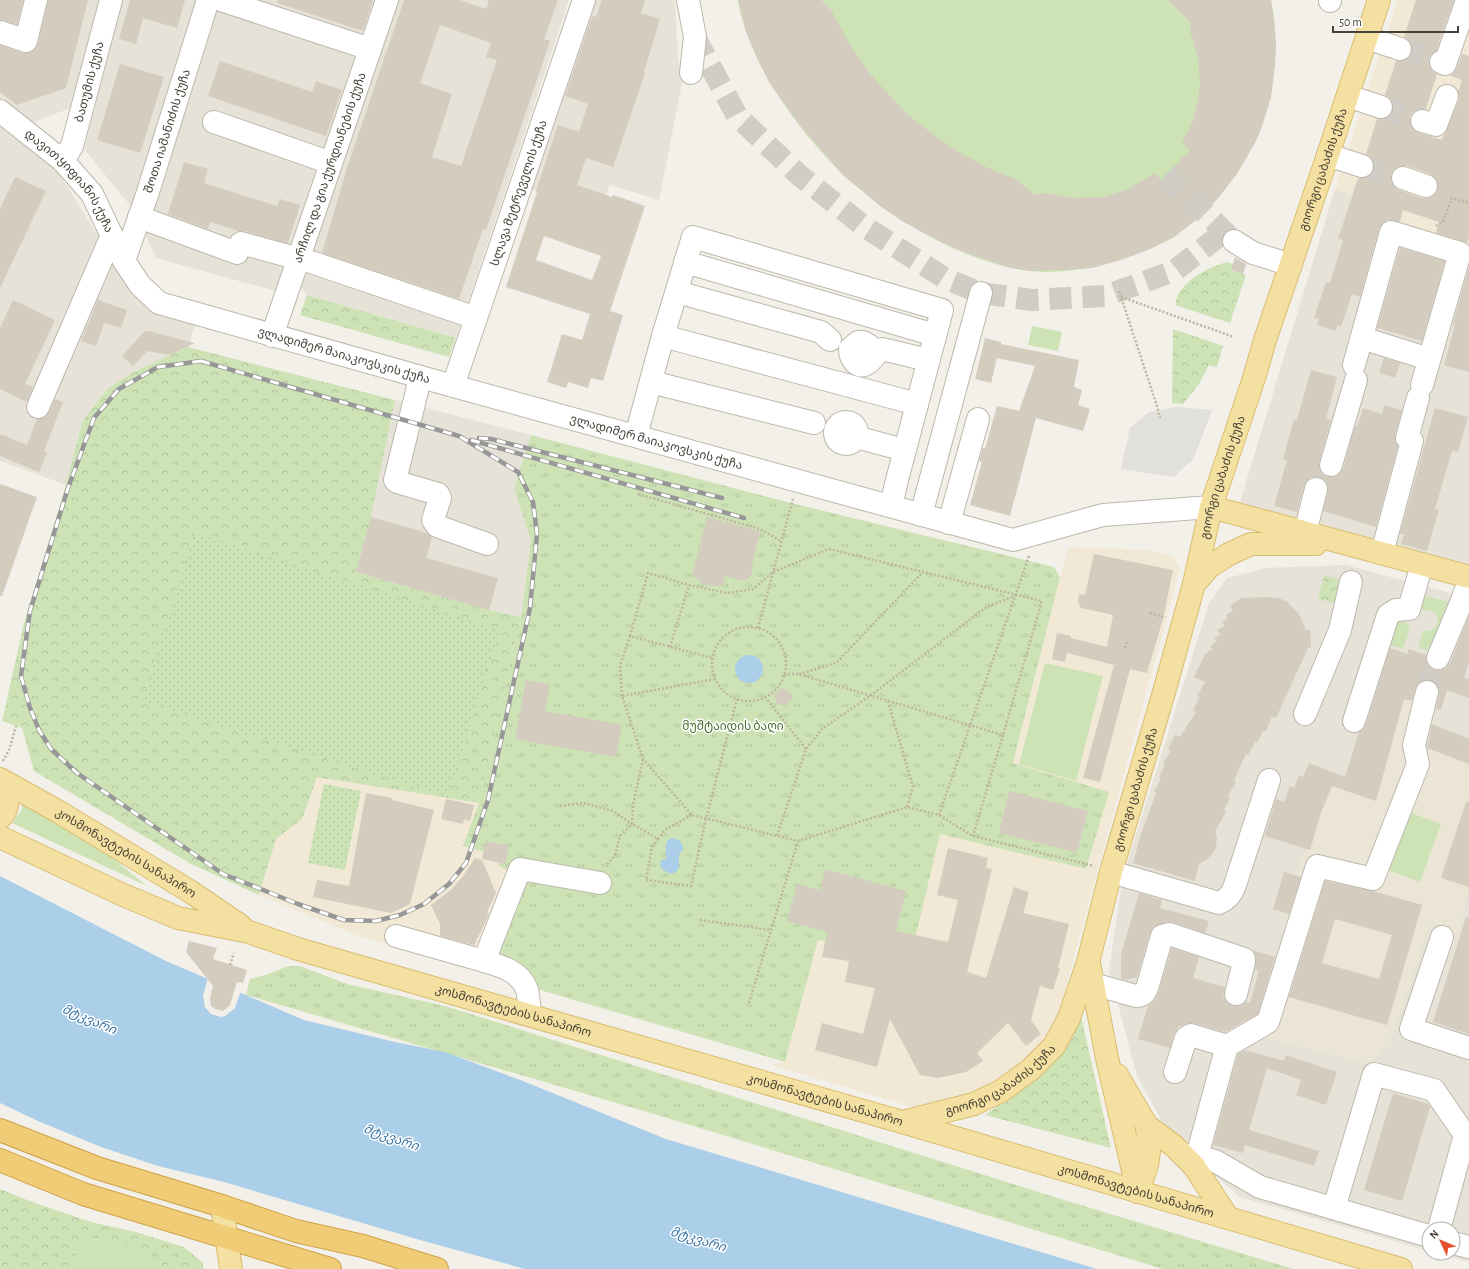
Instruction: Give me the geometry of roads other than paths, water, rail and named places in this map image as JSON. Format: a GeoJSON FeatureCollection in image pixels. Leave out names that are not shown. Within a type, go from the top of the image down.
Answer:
{"type":"FeatureCollection","features":[{"type":"Feature","properties":{"kind":"highway"},"geometry":{"type":"LineString","coordinates":[[0,1130],[97,1168],[222,1206],[296,1231],[363,1246],[437,1269]]}},
{"type":"Feature","properties":{"kind":"highway"},"geometry":{"type":"LineString","coordinates":[[0,1160],[83,1194],[330,1269]]}},
{"type":"Feature","properties":{"kind":"main road","name":"გიორგი ცაბაძის ქუჩა"},"geometry":{"type":"LineString","coordinates":[[902,1122],[974,1104],[1001,1092],[1030,1070],[1054,1046],[1068,1018],[1088,962],[1103,869],[1164,692],[1194,584],[1211,507],[1379,0]]}},
{"type":"Feature","properties":{"kind":"main road"},"geometry":{"type":"LineString","coordinates":[[1211,507],[1469,577]]}},
{"type":"Feature","properties":{"kind":"main road"},"geometry":{"type":"LineString","coordinates":[[1194,584],[1209,567],[1229,554],[1251,544],[1312,543],[1382,553]]}},
{"type":"Feature","properties":{"kind":"main road","name":"კოსმონავტების სანაპირო"},"geometry":{"type":"LineString","coordinates":[[1,771],[60,812],[191,892],[249,932]]}},
{"type":"Feature","properties":{"kind":"main road"},"geometry":{"type":"LineString","coordinates":[[0,786],[7,796],[8,803],[6,810],[0,818]]}},
{"type":"Feature","properties":{"kind":"main road","name":"კოსმონავტების სანაპირო"},"geometry":{"type":"LineString","coordinates":[[0,837],[121,894],[178,918],[249,932],[298,949],[902,1122],[1401,1269]]}},
{"type":"Feature","properties":{"kind":"main road","name":"გიორგი ცაბაძის ქუჩა"},"geometry":{"type":"LineString","coordinates":[[1088,962],[1107,1058],[1138,1192]]}},
{"type":"Feature","properties":{"kind":"main road","name":"გიორგი ცაბაძის ქუჩა"},"geometry":{"type":"LineString","coordinates":[[1107,1058],[1147,1126],[1174,1146],[1190,1155],[1194,1166],[1228,1218]]}},
{"type":"Feature","properties":{"kind":"main road","name":"გიორგი ცაბაძის ქუჩა"},"geometry":{"type":"LineString","coordinates":[[1138,1192],[1147,1165],[1149,1152],[1147,1126]]}},
{"type":"Feature","properties":{"kind":"main road"},"geometry":{"type":"LineString","coordinates":[[1125,1138],[1132,1142],[1144,1140],[1147,1126]]}},
{"type":"Feature","properties":{"kind":"main road"},"geometry":{"type":"LineString","coordinates":[[222,1206],[231,1269]]}},
{"type":"Feature","properties":{"kind":"street"},"geometry":{"type":"LineString","coordinates":[[0,32],[26,41],[36,0]]}},
{"type":"Feature","properties":{"kind":"street","name":"ბათუმის ქუჩა"},"geometry":{"type":"LineString","coordinates":[[63,161],[72,146],[111,0]]}},
{"type":"Feature","properties":{"kind":"street","name":"შოთა იამანიძის ქუჩა"},"geometry":{"type":"LineString","coordinates":[[124,261],[208,0]]}},
{"type":"Feature","properties":{"kind":"street"},"geometry":{"type":"LineString","coordinates":[[221,0],[370,48]]}},
{"type":"Feature","properties":{"kind":"street","name":"არჩილ და გია ქურდიანების ქუჩა"},"geometry":{"type":"LineString","coordinates":[[272,336],[387,0]]}},
{"type":"Feature","properties":{"kind":"street","name":"სლავა მეტრეველის ქუჩა"},"geometry":{"type":"LineString","coordinates":[[454,386],[584,0]]}},
{"type":"Feature","properties":{"kind":"street"},"geometry":{"type":"LineString","coordinates":[[688,0],[695,37],[691,73]]}},
{"type":"Feature","properties":{"kind":"street"},"geometry":{"type":"LineString","coordinates":[[1441,62],[1445,64],[1467,0]]}},
{"type":"Feature","properties":{"kind":"street"},"geometry":{"type":"LineString","coordinates":[[1367,38],[1400,49]]}},
{"type":"Feature","properties":{"kind":"street"},"geometry":{"type":"LineString","coordinates":[[1348,96],[1381,107]]}},
{"type":"Feature","properties":{"kind":"street"},"geometry":{"type":"LineString","coordinates":[[1422,121],[1436,125],[1447,96]]}},
{"type":"Feature","properties":{"kind":"street","name":"დავით ყიფიანის ქუჩა"},"geometry":{"type":"LineString","coordinates":[[0,112],[63,161],[92,194],[124,261]]}},
{"type":"Feature","properties":{"kind":"street"},"geometry":{"type":"LineString","coordinates":[[214,122],[331,163]]}},
{"type":"Feature","properties":{"kind":"street"},"geometry":{"type":"LineString","coordinates":[[1328,156],[1362,166]]}},
{"type":"Feature","properties":{"kind":"street"},"geometry":{"type":"LineString","coordinates":[[1403,178],[1426,186]]}},
{"type":"Feature","properties":{"kind":"street"},"geometry":{"type":"LineString","coordinates":[[139,217],[237,253],[241,243],[314,263],[476,318]]}},
{"type":"Feature","properties":{"kind":"street"},"geometry":{"type":"LineString","coordinates":[[1331,465],[1355,373],[1362,338],[1391,232],[1460,253],[1407,438],[1412,441],[1382,553]]}},
{"type":"Feature","properties":{"kind":"street"},"geometry":{"type":"LineString","coordinates":[[38,407],[112,235]]}},
{"type":"Feature","properties":{"kind":"street"},"geometry":{"type":"LineString","coordinates":[[636,436],[663,336],[693,237],[942,310],[904,450],[891,506]]}},
{"type":"Feature","properties":{"kind":"street"},"geometry":{"type":"LineString","coordinates":[[1234,241],[1253,253],[1291,265]]}},
{"type":"Feature","properties":{"kind":"street","name":"ვლადიმერ მაიაკოვსკის ქუჩა"},"geometry":{"type":"LineString","coordinates":[[124,261],[140,285],[159,303],[419,377],[1013,540],[1103,516],[1211,507]]}},
{"type":"Feature","properties":{"kind":"street"},"geometry":{"type":"LineString","coordinates":[[676,292],[821,332],[830,340],[832,335],[842,332],[847,334],[850,338],[852,343],[850,349],[858,342],[863,342],[871,347],[873,352],[872,357],[882,349],[928,360]]}},
{"type":"Feature","properties":{"kind":"street"},"geometry":{"type":"LineString","coordinates":[[921,515],[980,293]]}},
{"type":"Feature","properties":{"kind":"street"},"geometry":{"type":"LineString","coordinates":[[663,336],[917,404]]}},
{"type":"Feature","properties":{"kind":"street"},"geometry":{"type":"LineString","coordinates":[[1362,338],[1429,359]]}},
{"type":"Feature","properties":{"kind":"street"},"geometry":{"type":"LineString","coordinates":[[419,377],[417,391],[395,480],[397,482],[438,494],[440,498],[433,520],[437,526],[487,544]]}},
{"type":"Feature","properties":{"kind":"street"},"geometry":{"type":"LineString","coordinates":[[651,382],[814,423],[820,415],[830,416],[834,420],[835,429],[842,422],[847,422],[855,427],[857,432],[856,437],[904,450]]}},
{"type":"Feature","properties":{"kind":"street"},"geometry":{"type":"LineString","coordinates":[[950,523],[978,420]]}},
{"type":"Feature","properties":{"kind":"street"},"geometry":{"type":"LineString","coordinates":[[1305,533],[1316,489]]}},
{"type":"Feature","properties":{"kind":"street"},"geometry":{"type":"LineString","coordinates":[[1354,721],[1388,615],[1396,610],[1409,609],[1422,564]]}},
{"type":"Feature","properties":{"kind":"street"},"geometry":{"type":"LineString","coordinates":[[1438,658],[1469,581]]}},
{"type":"Feature","properties":{"kind":"street"},"geometry":{"type":"LineString","coordinates":[[1305,714],[1340,630],[1352,582]]}},
{"type":"Feature","properties":{"kind":"street"},"geometry":{"type":"LineString","coordinates":[[1421,1234],[1260,1186],[1215,1161],[1190,1155],[1227,1046],[1268,1022],[1317,866],[1373,879],[1418,764],[1414,745],[1426,692]]}},
{"type":"Feature","properties":{"kind":"street"},"geometry":{"type":"LineString","coordinates":[[1103,869],[1219,903],[1226,900],[1232,894],[1269,780]]}},
{"type":"Feature","properties":{"kind":"street"},"geometry":{"type":"LineString","coordinates":[[484,961],[520,868],[600,883]]}},
{"type":"Feature","properties":{"kind":"street"},"geometry":{"type":"LineString","coordinates":[[1093,984],[1136,996],[1141,996],[1146,991],[1162,936],[1169,934],[1244,959],[1236,994]]}},
{"type":"Feature","properties":{"kind":"street"},"geometry":{"type":"LineString","coordinates":[[396,936],[506,967],[518,977],[527,990],[530,1015]]}},
{"type":"Feature","properties":{"kind":"street"},"geometry":{"type":"LineString","coordinates":[[1442,937],[1411,1029],[1469,1048]]}},
{"type":"Feature","properties":{"kind":"street"},"geometry":{"type":"LineString","coordinates":[[1175,1072],[1186,1038],[1188,1036],[1227,1046]]}},
{"type":"Feature","properties":{"kind":"street"},"geometry":{"type":"LineString","coordinates":[[1334,1208],[1374,1074],[1434,1090],[1465,1135],[1460,1189],[1443,1221]]}},
{"type":"Feature","properties":{"kind":"water"},"geometry":{"type":"Polygon","coordinates":[[[749,655],[759,659],[763,669],[759,679],[749,683],[739,679],[735,669],[739,659],[749,655]]]}},
{"type":"Feature","properties":{"kind":"water"},"geometry":{"type":"Polygon","coordinates":[[[671,838],[680,841],[683,849],[679,855],[679,868],[676,872],[671,874],[663,870],[660,865],[661,860],[666,859],[666,845],[668,840],[671,838]]]}},
{"type":"Feature","properties":{"kind":"water","name":"მტკვარი"},"geometry":{"type":"Polygon","coordinates":[[[0,876],[166,961],[304,1020],[395,1042],[445,1052],[523,1081],[666,1139],[1097,1269],[525,1269],[420,1240],[224,1182],[158,1166],[101,1147],[38,1121],[0,1103],[0,876]]]}},
{"type":"Feature","properties":{"kind":"tunnel"},"geometry":{"type":"LineString","coordinates":[[695,37],[737,116],[799,175],[865,227],[946,279],[981,293],[1032,300],[1105,296],[1174,271],[1224,232]]}},
{"type":"Feature","properties":{"kind":"tunnel"},"geometry":{"type":"LineString","coordinates":[[1400,49],[1441,62]]}},
{"type":"Feature","properties":{"kind":"tunnel"},"geometry":{"type":"LineString","coordinates":[[1381,107],[1422,121]]}},
{"type":"Feature","properties":{"kind":"tunnel"},"geometry":{"type":"LineString","coordinates":[[1362,166],[1403,178]]}},
{"type":"Feature","properties":{"kind":"tunnel"},"geometry":{"type":"LineString","coordinates":[[1166,175],[1234,241]]}},
{"type":"Feature","properties":{"kind":"tunnel"},"geometry":{"type":"LineString","coordinates":[[1427,692],[1438,658]]}},
{"type":"Feature","properties":{"kind":"railway"},"geometry":{"type":"LineString","coordinates":[[201,361],[459,436],[518,472],[533,502],[537,534],[530,608],[488,800],[466,863],[449,884],[424,904],[400,915],[376,921],[344,920],[298,904],[223,874],[77,773],[51,749],[39,730],[30,708],[21,676],[30,611],[68,488],[94,418],[119,389],[158,367],[201,361]]}},
{"type":"Feature","properties":{"kind":"railway"},"geometry":{"type":"LineString","coordinates":[[479,438],[491,439],[722,498]]}},
{"type":"Feature","properties":{"kind":"railway"},"geometry":{"type":"LineString","coordinates":[[471,440],[744,518]]}},
{"type":"Feature","properties":{"kind":"park label","name":"მუშტაიდის ბაღი"},"geometry":{"type":"Point","coordinates":[733,726]}}]}
